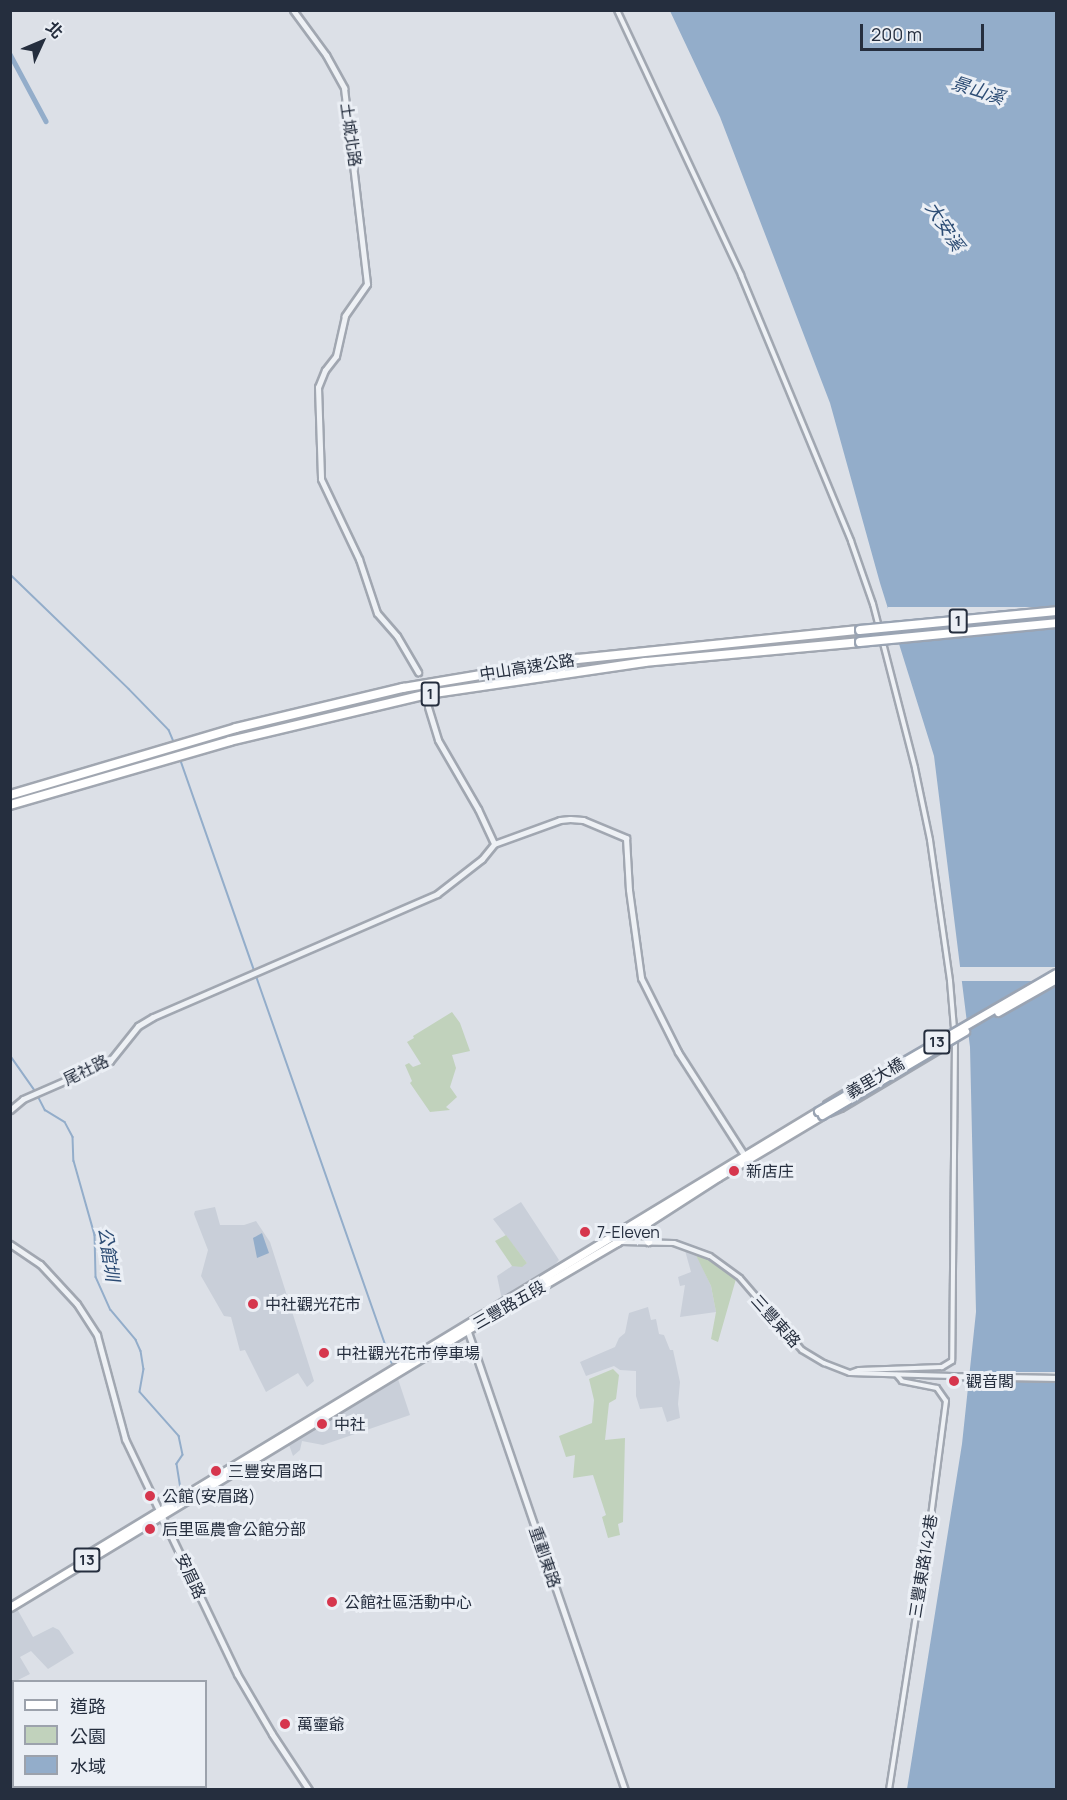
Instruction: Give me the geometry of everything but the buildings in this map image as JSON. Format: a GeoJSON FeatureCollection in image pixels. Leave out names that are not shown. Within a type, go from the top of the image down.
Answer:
{"type":"FeatureCollection","features":[{"type":"Feature","properties":{"kind":"highway","name":"中山高速公路"},"geometry":{"type":"LineString","coordinates":[[10,795],[236,728],[403,688],[588,658],[1056,611]]}},
{"type":"Feature","properties":{"kind":"highway","name":"中山高速公路"},"geometry":{"type":"LineString","coordinates":[[10,805],[252,736],[428,694],[645,662],[1056,623]]}},
{"type":"Feature","properties":{"kind":"main road","name":"義里大橋"},"geometry":{"type":"LineString","coordinates":[[820,1113],[1056,973]]}},
{"type":"Feature","properties":{"kind":"main road","name":"義里大橋"},"geometry":{"type":"LineString","coordinates":[[820,1113],[1056,979]]}},
{"type":"Feature","properties":{"kind":"main road","name":"三豐路五段"},"geometry":{"type":"LineString","coordinates":[[10,1607],[162,1512],[466,1327],[615,1240],[820,1113]]}},
{"type":"Feature","properties":{"kind":"main road","name":"三豐路五段"},"geometry":{"type":"LineString","coordinates":[[615,1240],[647,1223],[746,1157]]}},
{"type":"Feature","properties":{"kind":"main road"},"geometry":{"type":"LineString","coordinates":[[647,1223],[645,1230],[648,1241]]}},
{"type":"Feature","properties":{"kind":"main road","name":"三豐路五段"},"geometry":{"type":"LineString","coordinates":[[10,1601],[162,1512]]}},
{"type":"Feature","properties":{"kind":"street","name":"土城北路"},"geometry":{"type":"LineString","coordinates":[[293,10],[326,55],[345,88],[367,286],[345,316],[336,356],[325,370],[318,387],[320,470],[359,559],[377,613],[397,636],[418,672]]}},
{"type":"Feature","properties":{"kind":"street"},"geometry":{"type":"LineString","coordinates":[[617,10],[741,275],[827,480],[873,604],[915,768],[930,840],[955,1041],[952,1360],[942,1367],[859,1370],[850,1373]]}},
{"type":"Feature","properties":{"kind":"street"},"geometry":{"type":"LineString","coordinates":[[428,707],[438,740],[473,800],[494,844],[560,820],[570,819],[592,824],[626,838],[629,890],[641,978],[678,1052],[746,1157]]}},
{"type":"Feature","properties":{"kind":"street","name":"尾社路"},"geometry":{"type":"LineString","coordinates":[[10,1110],[22,1099],[110,1061],[138,1026],[153,1017],[437,894],[482,859],[494,844]]}},
{"type":"Feature","properties":{"kind":"street"},"geometry":{"type":"LineString","coordinates":[[820,1113],[835,1097],[954,1029]]}},
{"type":"Feature","properties":{"kind":"street"},"geometry":{"type":"LineString","coordinates":[[820,1113],[841,1109],[955,1041]]}},
{"type":"Feature","properties":{"kind":"street","name":"三豐東路"},"geometry":{"type":"LineString","coordinates":[[615,1240],[674,1243],[695,1249],[722,1264],[740,1278],[802,1350],[824,1363],[850,1373],[952,1376]]}},
{"type":"Feature","properties":{"kind":"street","name":"安眉路"},"geometry":{"type":"LineString","coordinates":[[10,1244],[40,1264],[77,1304],[97,1335],[112,1384],[119,1422],[237,1674],[272,1734],[309,1790]]}},
{"type":"Feature","properties":{"kind":"street","name":"重劃東路"},"geometry":{"type":"LineString","coordinates":[[466,1327],[625,1790]]}},
{"type":"Feature","properties":{"kind":"street","name":"三豐東路142巷"},"geometry":{"type":"LineString","coordinates":[[889,1790],[930,1524],[945,1401],[937,1388],[902,1381],[897,1375]]}},
{"type":"Feature","properties":{"kind":"street"},"geometry":{"type":"LineString","coordinates":[[952,1376],[1056,1377]]}},
{"type":"Feature","properties":{"kind":"shaded area"},"geometry":{"type":"Polygon","coordinates":[[[521,1202],[559,1260],[552,1268],[502,1300],[497,1276],[512,1266],[527,1263],[493,1219],[521,1202]]]}},
{"type":"Feature","properties":{"kind":"shaded area","name":"中社觀光花市"},"geometry":{"type":"Polygon","coordinates":[[[215,1207],[220,1225],[244,1225],[256,1221],[270,1242],[314,1381],[307,1387],[298,1373],[266,1392],[245,1350],[240,1351],[231,1317],[224,1316],[201,1276],[208,1250],[194,1214],[195,1211],[215,1207]]]}},
{"type":"Feature","properties":{"kind":"shaded area"},"geometry":{"type":"Polygon","coordinates":[[[684,1247],[694,1251],[700,1262],[711,1286],[716,1312],[680,1317],[685,1285],[680,1286],[678,1277],[691,1272],[684,1247]]]}},
{"type":"Feature","properties":{"kind":"shaded area"},"geometry":{"type":"Polygon","coordinates":[[[648,1307],[651,1320],[656,1319],[659,1334],[664,1335],[670,1350],[673,1350],[680,1382],[678,1404],[680,1418],[667,1422],[662,1407],[640,1409],[636,1396],[636,1371],[620,1370],[614,1366],[586,1376],[580,1362],[615,1347],[619,1338],[625,1333],[629,1313],[648,1307]]]}},
{"type":"Feature","properties":{"kind":"shaded area"},"geometry":{"type":"Polygon","coordinates":[[[397,1376],[410,1415],[323,1445],[302,1441],[300,1450],[293,1456],[288,1442],[397,1376]]]}},
{"type":"Feature","properties":{"kind":"shaded area"},"geometry":{"type":"Polygon","coordinates":[[[16,1607],[33,1637],[53,1627],[59,1630],[74,1653],[48,1669],[31,1651],[20,1657],[30,1674],[18,1680],[12,1680],[11,1737],[10,1611],[16,1607]]]}},
{"type":"Feature","properties":{"kind":"green space"},"geometry":{"type":"Polygon","coordinates":[[[452,1012],[460,1023],[470,1051],[452,1055],[456,1068],[450,1087],[457,1097],[446,1107],[450,1110],[430,1112],[410,1083],[412,1081],[405,1065],[409,1063],[413,1067],[421,1064],[407,1042],[452,1012]]]}},
{"type":"Feature","properties":{"kind":"green space"},"geometry":{"type":"Polygon","coordinates":[[[506,1235],[527,1263],[522,1267],[512,1266],[495,1241],[506,1235]]]}},
{"type":"Feature","properties":{"kind":"green space"},"geometry":{"type":"Polygon","coordinates":[[[694,1251],[718,1263],[736,1279],[718,1342],[711,1339],[716,1312],[711,1286],[694,1251]]]}},
{"type":"Feature","properties":{"kind":"green space"},"geometry":{"type":"Polygon","coordinates":[[[613,1369],[619,1375],[616,1399],[609,1403],[605,1440],[625,1438],[623,1522],[618,1524],[620,1535],[608,1538],[602,1517],[606,1515],[593,1475],[573,1478],[575,1455],[566,1457],[559,1436],[592,1423],[594,1400],[589,1379],[613,1369]]]}},
{"type":"Feature","properties":{"kind":"water"},"geometry":{"type":"Polygon","coordinates":[[[670,11],[1056,11],[1056,1789],[907,1789],[962,1444],[976,1312],[970,1047],[934,756],[880,583],[830,403],[720,117],[670,11]]]}},
{"type":"Feature","properties":{"kind":"water"},"geometry":{"type":"Polygon","coordinates":[[[262,1233],[269,1253],[257,1258],[253,1238],[262,1233]]]}},
{"type":"Feature","properties":{"kind":"pier"},"geometry":{"type":"Polygon","coordinates":[[[888,607],[1056,607],[1056,628],[888,628],[888,607]]]}},
{"type":"Feature","properties":{"kind":"pier"},"geometry":{"type":"Polygon","coordinates":[[[948,967],[1056,967],[1056,981],[948,981],[948,967]]]}},
{"type":"Feature","properties":{"kind":"pier"},"geometry":{"type":"Polygon","coordinates":[[[967,1372],[1056,1372],[1056,1378],[966,1377],[967,1372]]]}},
{"type":"Feature","properties":{"kind":"waterway"},"geometry":{"type":"LineString","coordinates":[[10,54],[46,121]]}},
{"type":"Feature","properties":{"kind":"waterway"},"geometry":{"type":"LineString","coordinates":[[10,574],[129,689],[169,730],[174,742]]}},
{"type":"Feature","properties":{"kind":"waterway"},"geometry":{"type":"LineString","coordinates":[[180,758],[392,1363]]}},
{"type":"Feature","properties":{"kind":"waterway","name":"公館圳"},"geometry":{"type":"LineString","coordinates":[[10,938],[10,948]]}},
{"type":"Feature","properties":{"kind":"waterway","name":"公館圳"},"geometry":{"type":"LineString","coordinates":[[10,995],[10,1008]]}},
{"type":"Feature","properties":{"kind":"waterway","name":"公館圳"},"geometry":{"type":"LineString","coordinates":[[10,1055],[36,1092]]}},
{"type":"Feature","properties":{"kind":"waterway","name":"公館圳"},"geometry":{"type":"LineString","coordinates":[[38,1096],[45,1110],[65,1122],[73,1137],[74,1161],[95,1235],[96,1277],[111,1310],[136,1340],[141,1351],[144,1369],[140,1392],[179,1436],[183,1455],[177,1464],[181,1489]]}},
{"type":"Feature","properties":{"kind":"tunnel"},"geometry":{"type":"LineString","coordinates":[[418,672],[428,707]]}},
{"type":"Feature","properties":{"kind":"place","name":"新店庄"},"geometry":{"type":"Point","coordinates":[734,1171]}},
{"type":"Feature","properties":{"kind":"place","name":"7-Eleven"},"geometry":{"type":"Point","coordinates":[585,1232]}},
{"type":"Feature","properties":{"kind":"place","name":"中社觀光花市"},"geometry":{"type":"Point","coordinates":[253,1304]}},
{"type":"Feature","properties":{"kind":"place","name":"中社觀光花市停車場"},"geometry":{"type":"Point","coordinates":[324,1353]}},
{"type":"Feature","properties":{"kind":"place","name":"觀音閣"},"geometry":{"type":"Point","coordinates":[954,1381]}},
{"type":"Feature","properties":{"kind":"place","name":"中社"},"geometry":{"type":"Point","coordinates":[322,1424]}},
{"type":"Feature","properties":{"kind":"place","name":"三豐安眉路口"},"geometry":{"type":"Point","coordinates":[216,1471]}},
{"type":"Feature","properties":{"kind":"place","name":"公館(安眉路)"},"geometry":{"type":"Point","coordinates":[150,1496]}},
{"type":"Feature","properties":{"kind":"place","name":"后里區農會公館分部"},"geometry":{"type":"Point","coordinates":[150,1529]}},
{"type":"Feature","properties":{"kind":"place","name":"公館社區活動中心"},"geometry":{"type":"Point","coordinates":[332,1602]}},
{"type":"Feature","properties":{"kind":"place","name":"萬𤫊爺"},"geometry":{"type":"Point","coordinates":[285,1724]}},
{"type":"Feature","properties":{"kind":"water label","name":"景山溪"},"geometry":{"type":"Point","coordinates":[978,90]}},
{"type":"Feature","properties":{"kind":"water label","name":"大安溪"},"geometry":{"type":"Point","coordinates":[945,226]}}]}
